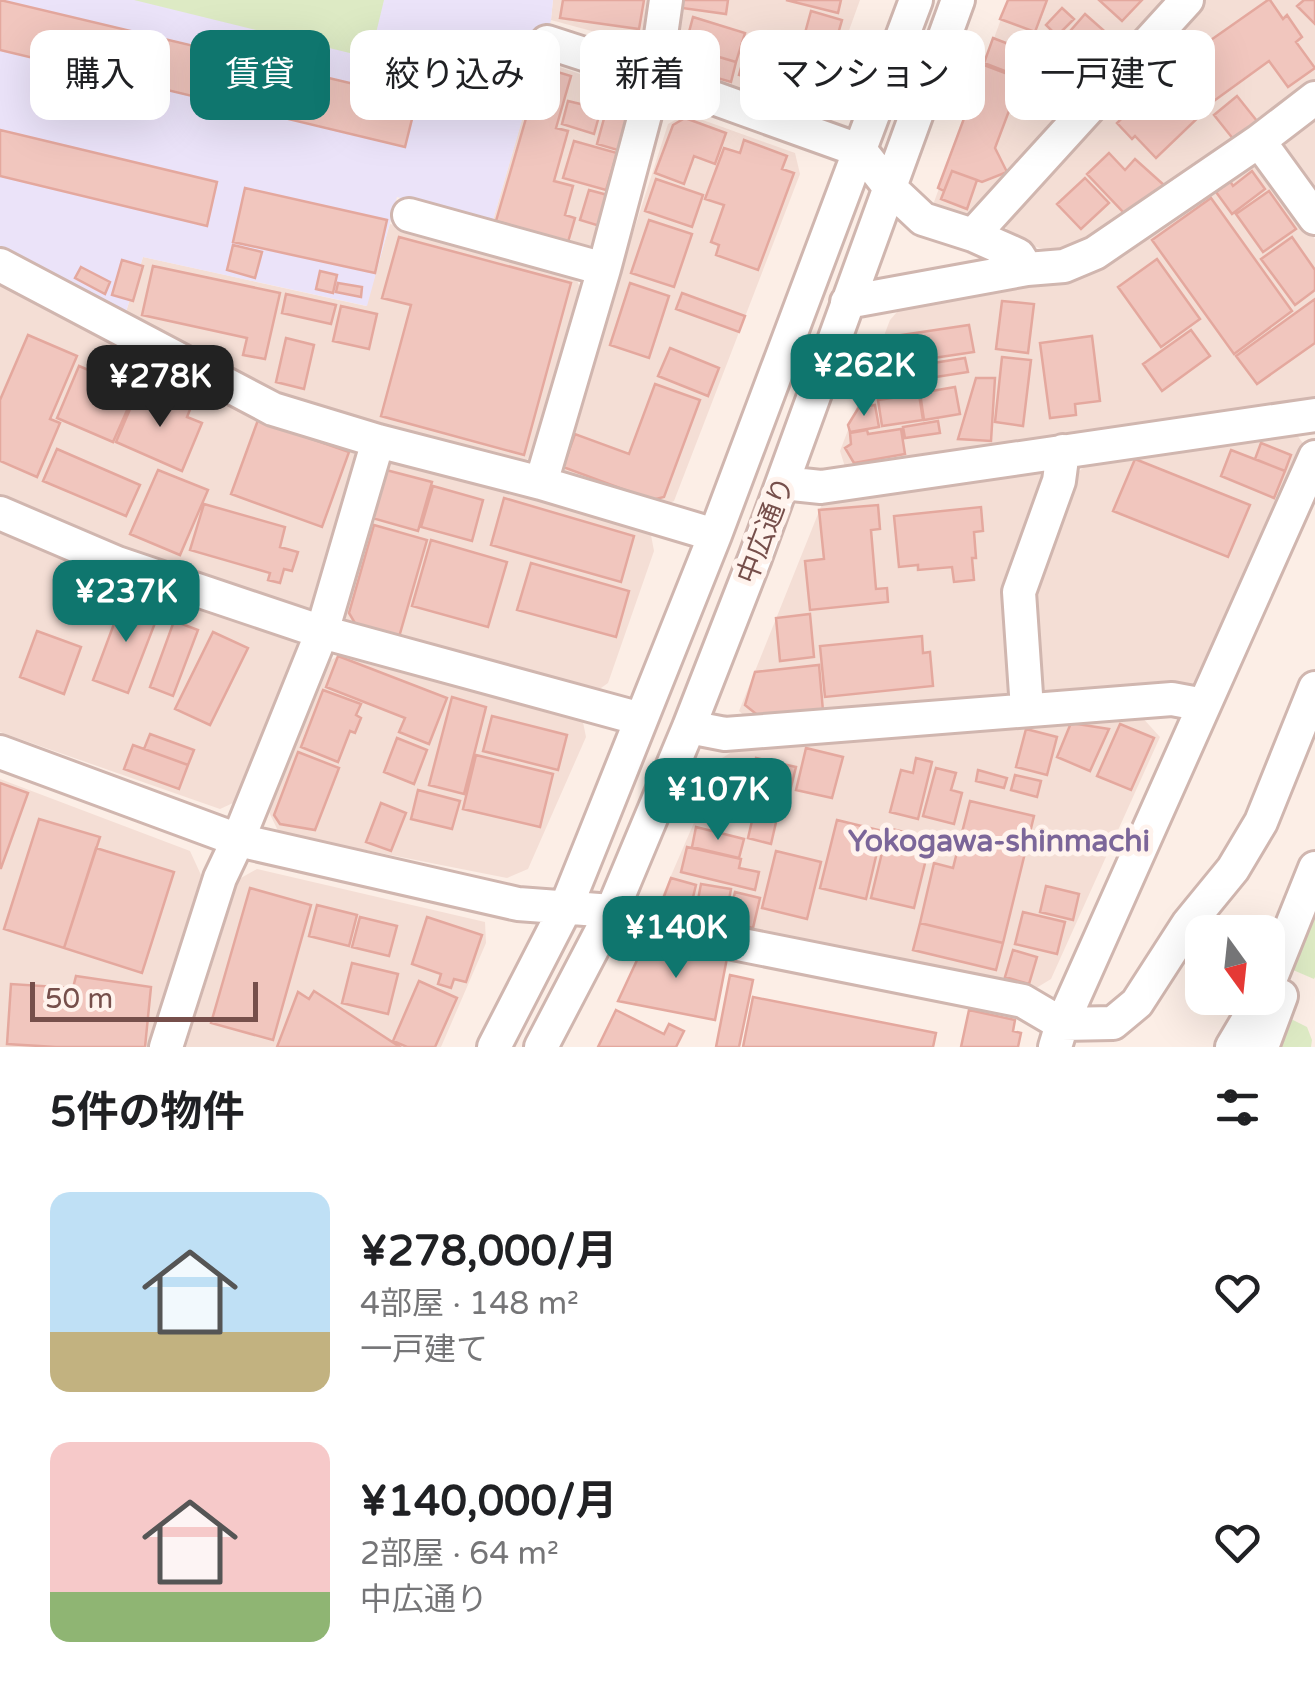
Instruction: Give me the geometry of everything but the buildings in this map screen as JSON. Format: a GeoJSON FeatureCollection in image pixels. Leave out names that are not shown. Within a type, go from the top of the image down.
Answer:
{"type":"FeatureCollection","features":[{"type":"Feature","properties":{"kind":"street"},"geometry":{"type":"LineString","coordinates":[[662,30],[666,0]]}},
{"type":"Feature","properties":{"kind":"street"},"geometry":{"type":"LineString","coordinates":[[494,1047],[566,908],[715,535],[916,0]]}},
{"type":"Feature","properties":{"kind":"street","name":"中広通り"},"geometry":{"type":"LineString","coordinates":[[541,1047],[612,911],[688,727],[783,483],[958,0]]}},
{"type":"Feature","properties":{"kind":"street"},"geometry":{"type":"LineString","coordinates":[[973,235],[1187,0]]}},
{"type":"Feature","properties":{"kind":"street"},"geometry":{"type":"LineString","coordinates":[[847,302],[1027,269],[1064,266],[1095,252],[1259,141],[1315,98]]}},
{"type":"Feature","properties":{"kind":"street"},"geometry":{"type":"LineString","coordinates":[[720,100],[860,151],[922,220],[973,235],[1018,255],[1027,269]]}},
{"type":"Feature","properties":{"kind":"street"},"geometry":{"type":"LineString","coordinates":[[541,483],[644,120]]}},
{"type":"Feature","properties":{"kind":"street"},"geometry":{"type":"LineString","coordinates":[[1259,141],[1315,218]]}},
{"type":"Feature","properties":{"kind":"street"},"geometry":{"type":"LineString","coordinates":[[409,215],[604,270]]}},
{"type":"Feature","properties":{"kind":"street"},"geometry":{"type":"LineString","coordinates":[[0,265],[273,408],[378,442],[541,483],[715,535]]}},
{"type":"Feature","properties":{"kind":"street"},"geometry":{"type":"LineString","coordinates":[[783,483],[821,486],[1315,415]]}},
{"type":"Feature","properties":{"kind":"street"},"geometry":{"type":"LineString","coordinates":[[166,1047],[220,878],[322,632],[378,442]]}},
{"type":"Feature","properties":{"kind":"street"},"geometry":{"type":"LineString","coordinates":[[1027,709],[1020,592],[1060,480],[1063,452]]}},
{"type":"Feature","properties":{"kind":"street"},"geometry":{"type":"LineString","coordinates":[[1059,1036],[1315,457]]}},
{"type":"Feature","properties":{"kind":"street"},"geometry":{"type":"LineString","coordinates":[[0,513],[117,563],[322,632],[642,719]]}},
{"type":"Feature","properties":{"kind":"street"},"geometry":{"type":"LineString","coordinates":[[0,752],[238,840],[518,904],[612,911],[648,926],[1023,1002],[1059,1036],[1114,1035],[1188,924],[1233,869],[1261,822],[1315,688]]}},
{"type":"Feature","properties":{"kind":"street"},"geometry":{"type":"LineString","coordinates":[[688,727],[725,734],[1172,698],[1204,704]]}},
{"type":"Feature","properties":{"kind":"street"},"geometry":{"type":"LineString","coordinates":[[1285,960],[1315,868]]}},
{"type":"Feature","properties":{"kind":"street"},"geometry":{"type":"LineString","coordinates":[[1232,1047],[1257,1015]]}},
{"type":"Feature","properties":{"kind":"street"},"geometry":{"type":"LineString","coordinates":[[1262,1047],[1269,1015]]}},
{"type":"Feature","properties":{"kind":"shaded area"},"geometry":{"type":"Polygon","coordinates":[[[0,0],[553,0],[548,30],[350,30],[350,120],[522,120],[492,224],[397,197],[367,306],[143,257],[126,312],[0,247],[0,0]]]}},
{"type":"Feature","properties":{"kind":"shaded area"},"geometry":{"type":"Polygon","coordinates":[[[553,0],[651,0],[647,30],[588,30],[551,20],[553,0]]]}},
{"type":"Feature","properties":{"kind":"shaded area"},"geometry":{"type":"Polygon","coordinates":[[[681,0],[860,0],[849,30],[740,30],[740,90],[720,84],[720,30],[677,30],[681,0]]]}},
{"type":"Feature","properties":{"kind":"shaded area"},"geometry":{"type":"Polygon","coordinates":[[[1008,0],[1171,0],[1144,30],[1005,30],[1005,120],[1062,120],[976,215],[964,219],[940,214],[934,202],[964,120],[985,120],[985,63],[1008,0]]]}},
{"type":"Feature","properties":{"kind":"shaded area"},"geometry":{"type":"Polygon","coordinates":[[[1202,0],[1315,0],[1315,84],[1079,250],[1062,253],[1031,246],[1009,235],[1003,220],[1093,120],[1215,120],[1215,30],[1175,30],[1202,0]]]}},
{"type":"Feature","properties":{"kind":"shaded area"},"geometry":{"type":"Polygon","coordinates":[[[560,67],[580,74],[580,120],[631,120],[596,243],[579,249],[492,224],[522,120],[560,120],[560,67]]]}},
{"type":"Feature","properties":{"kind":"shaded area"},"geometry":{"type":"Polygon","coordinates":[[[1315,111],[1315,194],[1284,150],[1289,132],[1315,111]]]}},
{"type":"Feature","properties":{"kind":"shaded area"},"geometry":{"type":"Polygon","coordinates":[[[675,120],[703,120],[795,153],[800,174],[674,501],[659,508],[569,480],[560,461],[668,124],[675,120]]]}},
{"type":"Feature","properties":{"kind":"shaded area"},"geometry":{"type":"Polygon","coordinates":[[[1243,163],[1262,167],[1315,239],[1315,402],[846,470],[840,451],[890,320],[904,304],[1061,278],[1243,163]]]}},
{"type":"Feature","properties":{"kind":"shaded area"},"geometry":{"type":"Polygon","coordinates":[[[390,224],[575,276],[582,292],[534,456],[520,463],[268,390],[126,312],[143,257],[366,306],[390,224]]]}},
{"type":"Feature","properties":{"kind":"shaded area"},"geometry":{"type":"Polygon","coordinates":[[[0,279],[353,448],[360,463],[318,608],[303,615],[0,505],[0,279]]]}},
{"type":"Feature","properties":{"kind":"shaded area"},"geometry":{"type":"Polygon","coordinates":[[[1294,431],[1305,446],[1202,677],[1190,688],[1054,700],[1037,685],[1029,591],[1077,473],[1094,459],[1294,431]]]}},
{"type":"Feature","properties":{"kind":"shaded area"},"geometry":{"type":"Polygon","coordinates":[[[398,459],[651,535],[654,551],[608,683],[591,695],[349,630],[340,612],[380,467],[398,459]]]}},
{"type":"Feature","properties":{"kind":"shaded area"},"geometry":{"type":"Polygon","coordinates":[[[1033,465],[1046,482],[1015,686],[1003,700],[750,721],[739,711],[824,499],[1033,465]]]}},
{"type":"Feature","properties":{"kind":"shaded area"},"geometry":{"type":"Polygon","coordinates":[[[0,530],[105,576],[289,629],[298,647],[233,803],[220,809],[0,732],[0,530]]]}},
{"type":"Feature","properties":{"kind":"shaded area"},"geometry":{"type":"Polygon","coordinates":[[[344,652],[582,717],[586,737],[528,869],[507,878],[279,833],[269,812],[328,662],[344,652]]]}},
{"type":"Feature","properties":{"kind":"shaded area"},"geometry":{"type":"Polygon","coordinates":[[[1140,715],[1160,737],[1051,979],[1033,990],[668,921],[660,901],[722,758],[740,747],[1140,715]]]}},
{"type":"Feature","properties":{"kind":"shaded area"},"geometry":{"type":"Polygon","coordinates":[[[0,779],[190,851],[201,875],[152,1047],[0,1047],[0,779]]]}},
{"type":"Feature","properties":{"kind":"shaded area"},"geometry":{"type":"Polygon","coordinates":[[[257,869],[485,922],[486,943],[441,1047],[186,1047],[239,879],[257,869]]]}},
{"type":"Feature","properties":{"kind":"green space"},"geometry":{"type":"Polygon","coordinates":[[[134,0],[384,0],[377,30],[350,30],[350,53],[330,48],[330,30],[256,30],[134,0]]]}},
{"type":"Feature","properties":{"kind":"green space"},"geometry":{"type":"Polygon","coordinates":[[[1315,894],[1314,979],[1293,970],[1292,949],[1315,894]]]}},
{"type":"Feature","properties":{"kind":"green space"},"geometry":{"type":"Polygon","coordinates":[[[1285,1016],[1307,1027],[1311,1047],[1269,1047],[1285,1016]]]}},
{"type":"Feature","properties":{"kind":"district","name":"Yokogawa-shinmachi"},"geometry":{"type":"Point","coordinates":[999,841]}}]}
